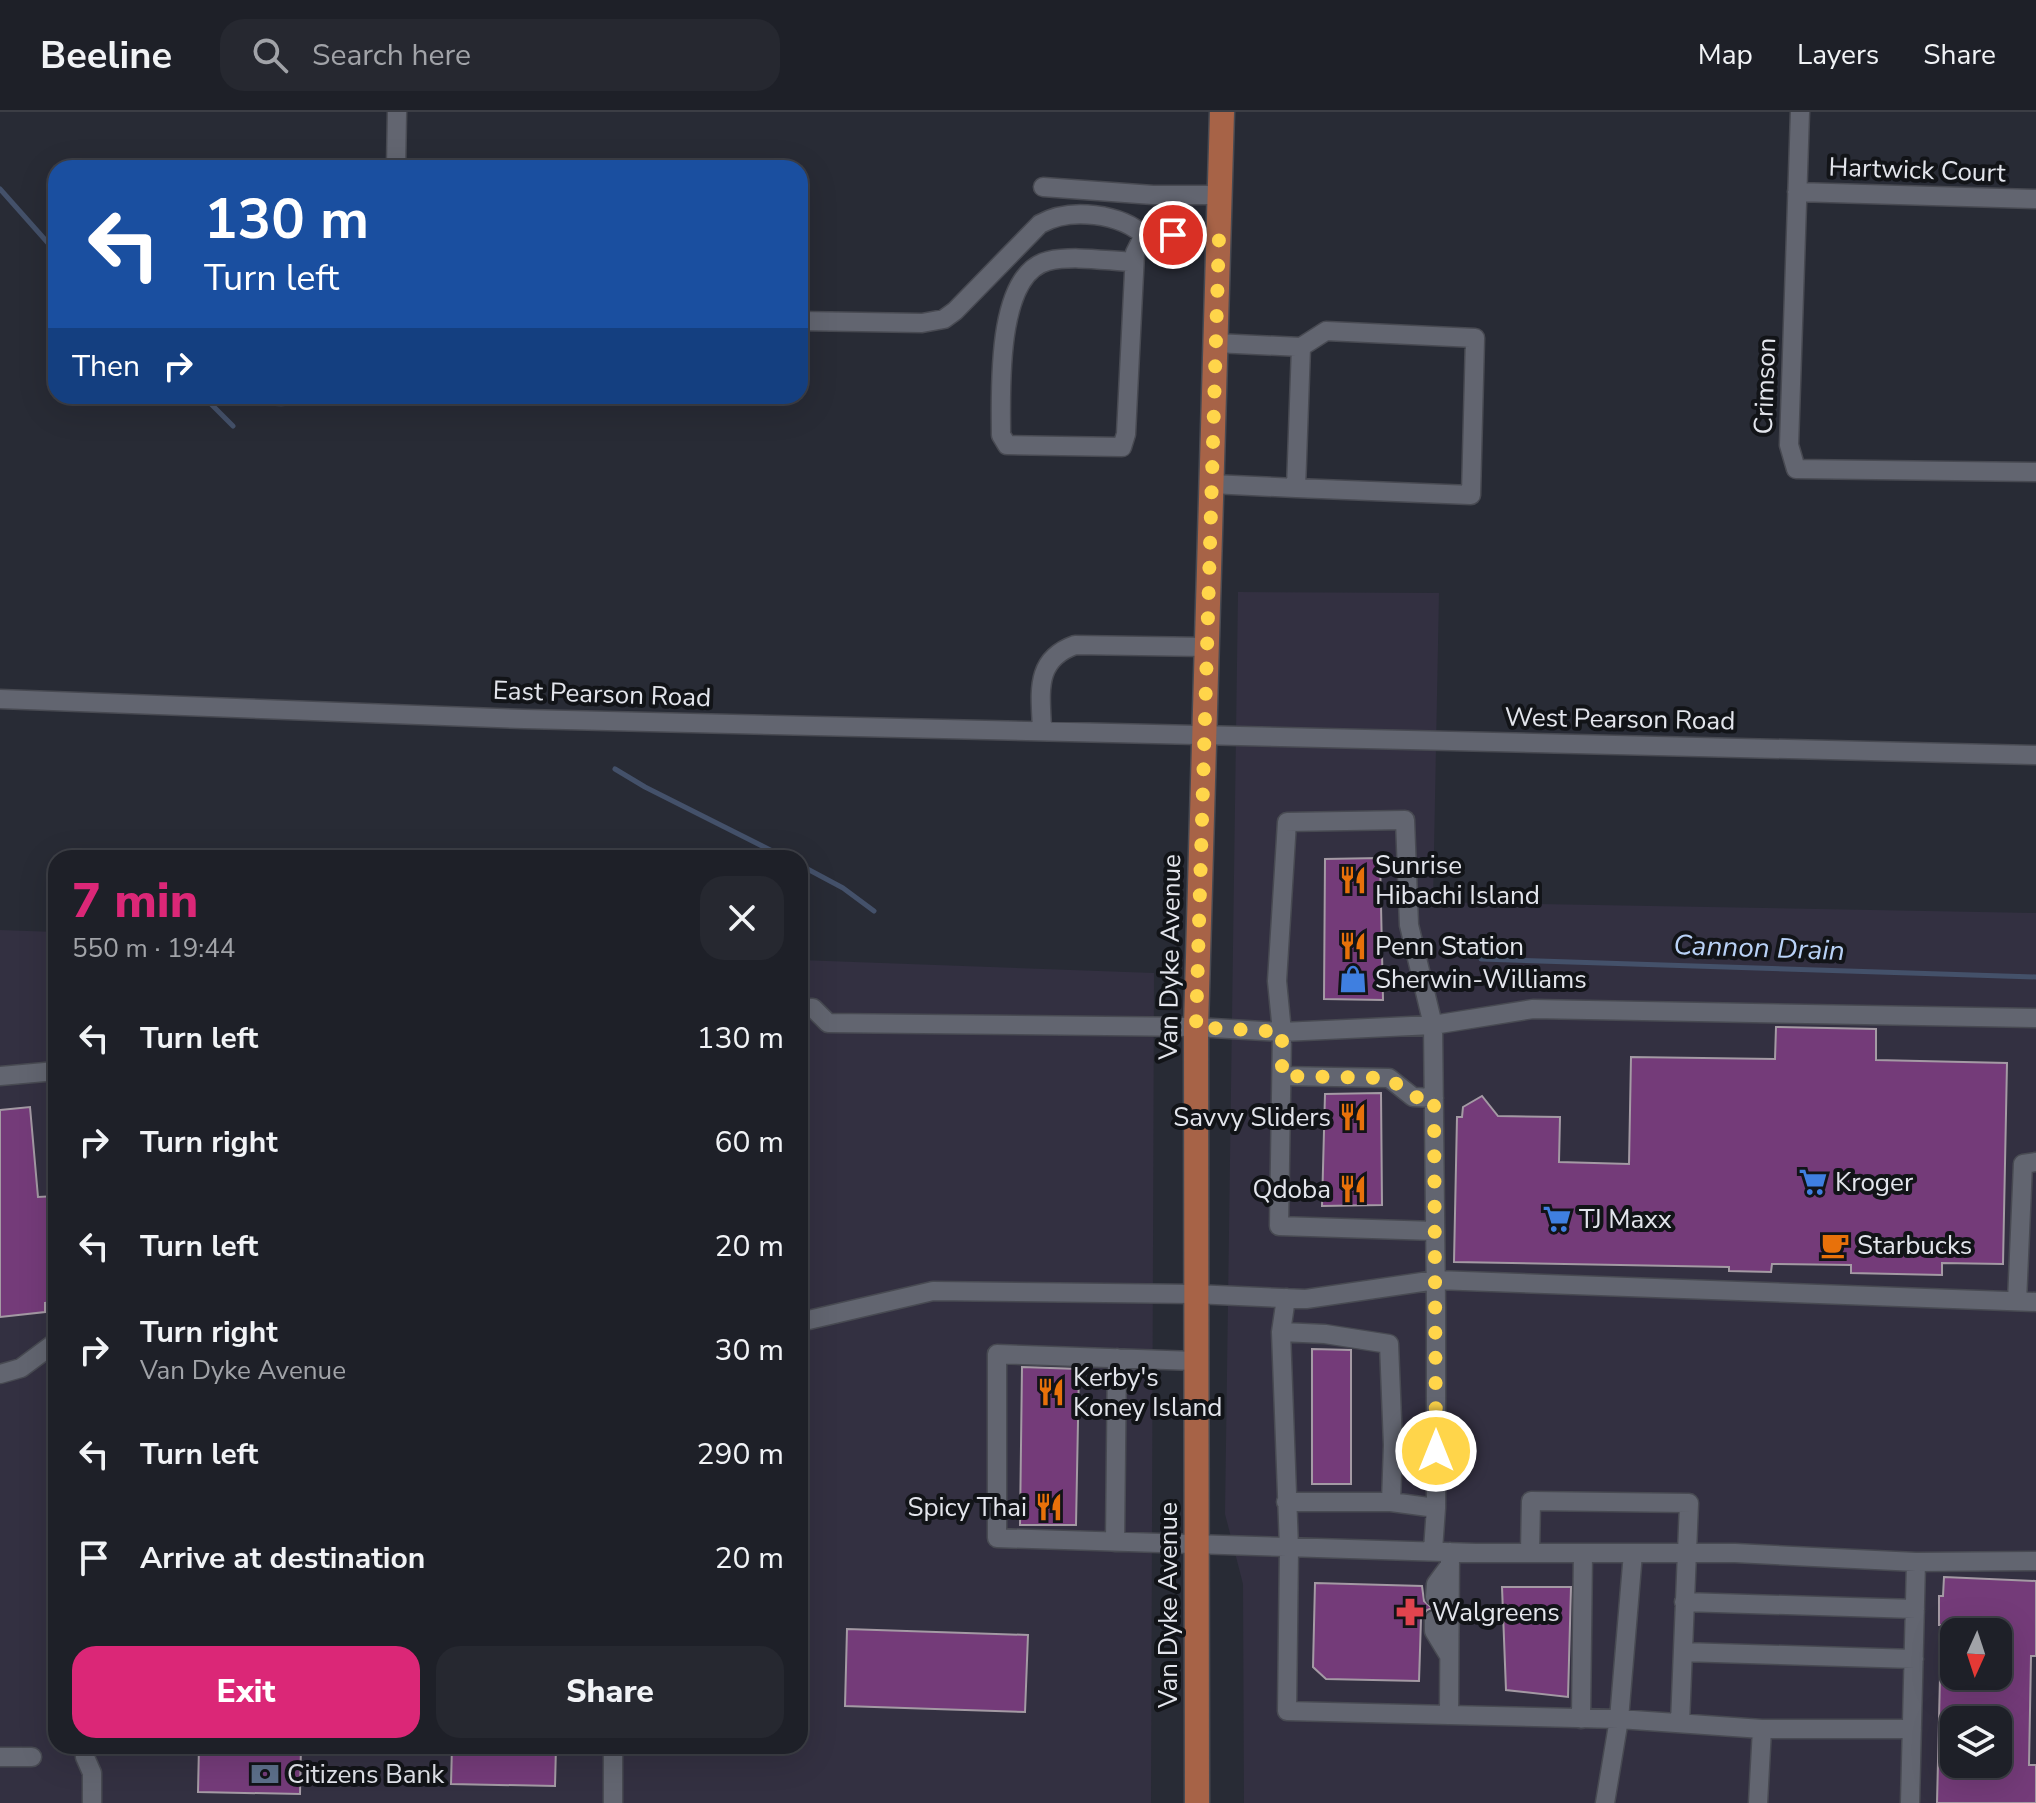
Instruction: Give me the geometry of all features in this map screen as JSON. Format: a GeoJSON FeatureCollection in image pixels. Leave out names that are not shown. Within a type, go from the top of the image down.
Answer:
{"type":"FeatureCollection","features":[{"type":"Feature","properties":{"kind":"main road","name":"Van Dyke Avenue"},"geometry":{"type":"LineString","coordinates":[[1197,1803],[1196,1027],[1222,112]]}},
{"type":"Feature","properties":{"kind":"street"},"geometry":{"type":"LineString","coordinates":[[396,160],[397,112]]}},
{"type":"Feature","properties":{"kind":"street","name":"Crimson"},"geometry":{"type":"LineString","coordinates":[[1800,112],[1789,445],[1796,469],[2036,472]]}},
{"type":"Feature","properties":{"kind":"street"},"geometry":{"type":"LineString","coordinates":[[1043,187],[1153,195],[1220,195]]}},
{"type":"Feature","properties":{"kind":"street","name":"Hartwick Court"},"geometry":{"type":"LineString","coordinates":[[1797,192],[2036,199]]}},
{"type":"Feature","properties":{"kind":"street"},"geometry":{"type":"LineString","coordinates":[[808,321],[922,323],[944,319],[1040,224],[1055,218],[1087,216],[1115,219],[1136,227],[1146,237]]}},
{"type":"Feature","properties":{"kind":"street"},"geometry":{"type":"LineString","coordinates":[[1134,262],[1046,261],[1019,288],[1007,319],[1004,338],[1001,435],[1007,445],[1122,447],[1125,443],[1134,262],[1138,246],[1150,234],[1219,236]]}},
{"type":"Feature","properties":{"kind":"street"},"geometry":{"type":"LineString","coordinates":[[1211,484],[1471,495],[1475,338],[1326,331],[1301,347],[1215,343]]}},
{"type":"Feature","properties":{"kind":"street"},"geometry":{"type":"LineString","coordinates":[[1296,488],[1301,347]]}},
{"type":"Feature","properties":{"kind":"street"},"geometry":{"type":"LineString","coordinates":[[1042,731],[1041,688],[1049,659],[1060,651],[1075,645],[1206,647]]}},
{"type":"Feature","properties":{"kind":"street","name":"East Pearson Road"},"geometry":{"type":"LineString","coordinates":[[0,699],[524,719],[1203,735]]}},
{"type":"Feature","properties":{"kind":"street","name":"West Pearson Road"},"geometry":{"type":"LineString","coordinates":[[1203,735],[2036,755]]}},
{"type":"Feature","properties":{"kind":"street"},"geometry":{"type":"LineString","coordinates":[[1435,1231],[1279,1226],[1282,1032],[1277,981],[1287,822],[1405,820],[1409,925],[1433,1025],[1436,1280],[1436,1508],[1444,1556],[1449,1715]]}},
{"type":"Feature","properties":{"kind":"street"},"geometry":{"type":"LineString","coordinates":[[808,1008],[813,1008],[828,1023],[1196,1027],[1282,1032],[1433,1025],[1533,1009],[2036,1018]]}},
{"type":"Feature","properties":{"kind":"street"},"geometry":{"type":"LineString","coordinates":[[0,1076],[48,1072]]}},
{"type":"Feature","properties":{"kind":"street"},"geometry":{"type":"LineString","coordinates":[[1282,1076],[1389,1078],[1413,1097],[1434,1098]]}},
{"type":"Feature","properties":{"kind":"street"},"geometry":{"type":"LineString","coordinates":[[808,1320],[933,1291],[1194,1294],[1306,1299],[1436,1280],[2026,1301],[2023,1164],[2036,1162]]}},
{"type":"Feature","properties":{"kind":"street"},"geometry":{"type":"LineString","coordinates":[[1286,1298],[1281,1332],[1289,1548],[1287,1711],[1619,1719],[1762,1729],[1912,1729]]}},
{"type":"Feature","properties":{"kind":"street"},"geometry":{"type":"LineString","coordinates":[[1281,1332],[1325,1334],[1389,1344],[1393,1445],[1391,1502]]}},
{"type":"Feature","properties":{"kind":"street"},"geometry":{"type":"LineString","coordinates":[[0,1374],[21,1368],[48,1348]]}},
{"type":"Feature","properties":{"kind":"street"},"geometry":{"type":"LineString","coordinates":[[1195,1361],[997,1354],[997,1538],[1444,1556],[1530,1552],[1686,1553],[1916,1562],[2036,1561]]}},
{"type":"Feature","properties":{"kind":"street"},"geometry":{"type":"LineString","coordinates":[[1115,1542],[1117,1358]]}},
{"type":"Feature","properties":{"kind":"street"},"geometry":{"type":"LineString","coordinates":[[1530,1552],[1531,1501],[1689,1503],[1680,1723]]}},
{"type":"Feature","properties":{"kind":"street"},"geometry":{"type":"LineString","coordinates":[[1286,1502],[1391,1502],[1436,1508]]}},
{"type":"Feature","properties":{"kind":"street"},"geometry":{"type":"LineString","coordinates":[[1581,1719],[1583,1553]]}},
{"type":"Feature","properties":{"kind":"street"},"geometry":{"type":"LineString","coordinates":[[1605,1803],[1619,1719],[1633,1553]]}},
{"type":"Feature","properties":{"kind":"street"},"geometry":{"type":"LineString","coordinates":[[1435,1597],[1444,1556]]}},
{"type":"Feature","properties":{"kind":"street"},"geometry":{"type":"LineString","coordinates":[[1910,1803],[1916,1562]]}},
{"type":"Feature","properties":{"kind":"street"},"geometry":{"type":"LineString","coordinates":[[1684,1602],[1915,1609]]}},
{"type":"Feature","properties":{"kind":"street"},"geometry":{"type":"LineString","coordinates":[[1434,1620],[1434,1631],[1449,1656]]}},
{"type":"Feature","properties":{"kind":"street"},"geometry":{"type":"LineString","coordinates":[[1683,1652],[1914,1659]]}},
{"type":"Feature","properties":{"kind":"street"},"geometry":{"type":"LineString","coordinates":[[1758,1803],[1762,1729]]}},
{"type":"Feature","properties":{"kind":"street"},"geometry":{"type":"LineString","coordinates":[[85,1754],[92,1773],[92,1803]]}},
{"type":"Feature","properties":{"kind":"street"},"geometry":{"type":"LineString","coordinates":[[613,1754],[613,1803]]}},
{"type":"Feature","properties":{"kind":"street"},"geometry":{"type":"LineString","coordinates":[[0,1757],[32,1757]]}},
{"type":"Feature","properties":{"kind":"shaded area"},"geometry":{"type":"Polygon","coordinates":[[[1238,592],[1439,593],[1433,902],[2036,913],[2036,1803],[1244,1803],[1243,1584],[1225,1514],[1238,592]]]}},
{"type":"Feature","properties":{"kind":"shaded area"},"geometry":{"type":"Polygon","coordinates":[[[0,930],[48,932],[48,1754],[808,1754],[808,960],[1154,973],[1151,1803],[0,1803],[0,930]]]}},
{"type":"Feature","properties":{"kind":"building"},"geometry":{"type":"Polygon","coordinates":[[[1380,858],[1383,1000],[1324,999],[1325,859],[1380,858]]]}},
{"type":"Feature","properties":{"kind":"building"},"geometry":{"type":"Polygon","coordinates":[[[1776,1027],[1876,1029],[1876,1060],[2007,1063],[2003,1264],[1942,1263],[1942,1275],[1851,1273],[1851,1265],[1772,1264],[1771,1272],[1729,1271],[1729,1267],[1454,1262],[1457,1117],[1462,1117],[1463,1107],[1482,1096],[1498,1116],[1560,1117],[1559,1162],[1629,1164],[1631,1057],[1775,1059],[1776,1027]]]}},
{"type":"Feature","properties":{"kind":"building"},"geometry":{"type":"Polygon","coordinates":[[[1381,1093],[1382,1205],[1322,1206],[1325,1094],[1381,1093]]]}},
{"type":"Feature","properties":{"kind":"building"},"geometry":{"type":"Polygon","coordinates":[[[30,1107],[38,1197],[48,1196],[48,1303],[45,1303],[45,1312],[0,1317],[0,1110],[30,1107]]]}},
{"type":"Feature","properties":{"kind":"building"},"geometry":{"type":"Polygon","coordinates":[[[1312,1349],[1351,1350],[1351,1484],[1312,1484],[1312,1349]]]}},
{"type":"Feature","properties":{"kind":"building"},"geometry":{"type":"Polygon","coordinates":[[[1022,1367],[1079,1369],[1076,1525],[1020,1525],[1022,1367]]]}},
{"type":"Feature","properties":{"kind":"building"},"geometry":{"type":"Polygon","coordinates":[[[1944,1577],[2036,1581],[2036,1656],[2031,1656],[2029,1765],[2036,1765],[2036,1803],[1937,1803],[1940,1677],[1940,1690],[2012,1690],[2012,1618],[1940,1618],[1939,1625],[1939,1596],[1943,1596],[1944,1577]]]}},
{"type":"Feature","properties":{"kind":"building","name":"Walgreens"},"geometry":{"type":"Polygon","coordinates":[[[1315,1583],[1422,1586],[1424,1601],[1432,1608],[1421,1619],[1419,1681],[1326,1679],[1313,1667],[1315,1583]]]}},
{"type":"Feature","properties":{"kind":"building"},"geometry":{"type":"Polygon","coordinates":[[[1502,1587],[1571,1587],[1568,1697],[1506,1690],[1502,1587]]]}},
{"type":"Feature","properties":{"kind":"building"},"geometry":{"type":"Polygon","coordinates":[[[847,1629],[1028,1635],[1025,1712],[845,1706],[847,1629]]]}},
{"type":"Feature","properties":{"kind":"building"},"geometry":{"type":"Polygon","coordinates":[[[199,1754],[301,1754],[300,1794],[198,1792],[199,1754]]]}},
{"type":"Feature","properties":{"kind":"building"},"geometry":{"type":"Polygon","coordinates":[[[452,1754],[556,1754],[555,1786],[451,1784],[452,1754]]]}},
{"type":"Feature","properties":{"kind":"waterway","name":"Cannon Drain"},"geometry":{"type":"LineString","coordinates":[[0,189],[48,243]]}},
{"type":"Feature","properties":{"kind":"waterway","name":"Cannon Drain"},"geometry":{"type":"LineString","coordinates":[[211,404],[233,426]]}},
{"type":"Feature","properties":{"kind":"waterway","name":"Cannon Drain"},"geometry":{"type":"LineString","coordinates":[[615,769],[770,850]]}},
{"type":"Feature","properties":{"kind":"waterway","name":"Cannon Drain"},"geometry":{"type":"LineString","coordinates":[[808,869],[843,888],[874,911]]}},
{"type":"Feature","properties":{"kind":"waterway","name":"Cannon Drain"},"geometry":{"type":"LineString","coordinates":[[1481,959],[2036,977]]}},
{"type":"Feature","properties":{"kind":"place","name":"Sunrise Hibachi Island"},"geometry":{"type":"Point","coordinates":[1353,880]}},
{"type":"Feature","properties":{"kind":"place","name":"Penn Station"},"geometry":{"type":"Point","coordinates":[1353,946]}},
{"type":"Feature","properties":{"kind":"place","name":"Sherwin-Williams"},"geometry":{"type":"Point","coordinates":[1353,979]}},
{"type":"Feature","properties":{"kind":"place","name":"Savvy Sliders"},"geometry":{"type":"Point","coordinates":[1353,1117]}},
{"type":"Feature","properties":{"kind":"place","name":"Kroger"},"geometry":{"type":"Point","coordinates":[1813,1182]}},
{"type":"Feature","properties":{"kind":"place","name":"Qdoba"},"geometry":{"type":"Point","coordinates":[1353,1189]}},
{"type":"Feature","properties":{"kind":"place","name":"TJ Maxx"},"geometry":{"type":"Point","coordinates":[1557,1219]}},
{"type":"Feature","properties":{"kind":"place","name":"Starbucks"},"geometry":{"type":"Point","coordinates":[1835,1245]}},
{"type":"Feature","properties":{"kind":"place","name":"Kerby's Koney Island"},"geometry":{"type":"Point","coordinates":[1051,1392]}},
{"type":"Feature","properties":{"kind":"place","name":"Spicy Thai"},"geometry":{"type":"Point","coordinates":[1049,1507]}},
{"type":"Feature","properties":{"kind":"place","name":"Walgreens"},"geometry":{"type":"Point","coordinates":[1410,1612]}},
{"type":"Feature","properties":{"kind":"place","name":"Citizens Bank"},"geometry":{"type":"Point","coordinates":[265,1774]}},
{"type":"Feature","properties":{"kind":"route"},"geometry":{"type":"LineString","coordinates":[[1173,235],[1219,236],[1196,1027],[1282,1032],[1282,1076],[1389,1078],[1413,1097],[1434,1098],[1436,1451]]}}]}
